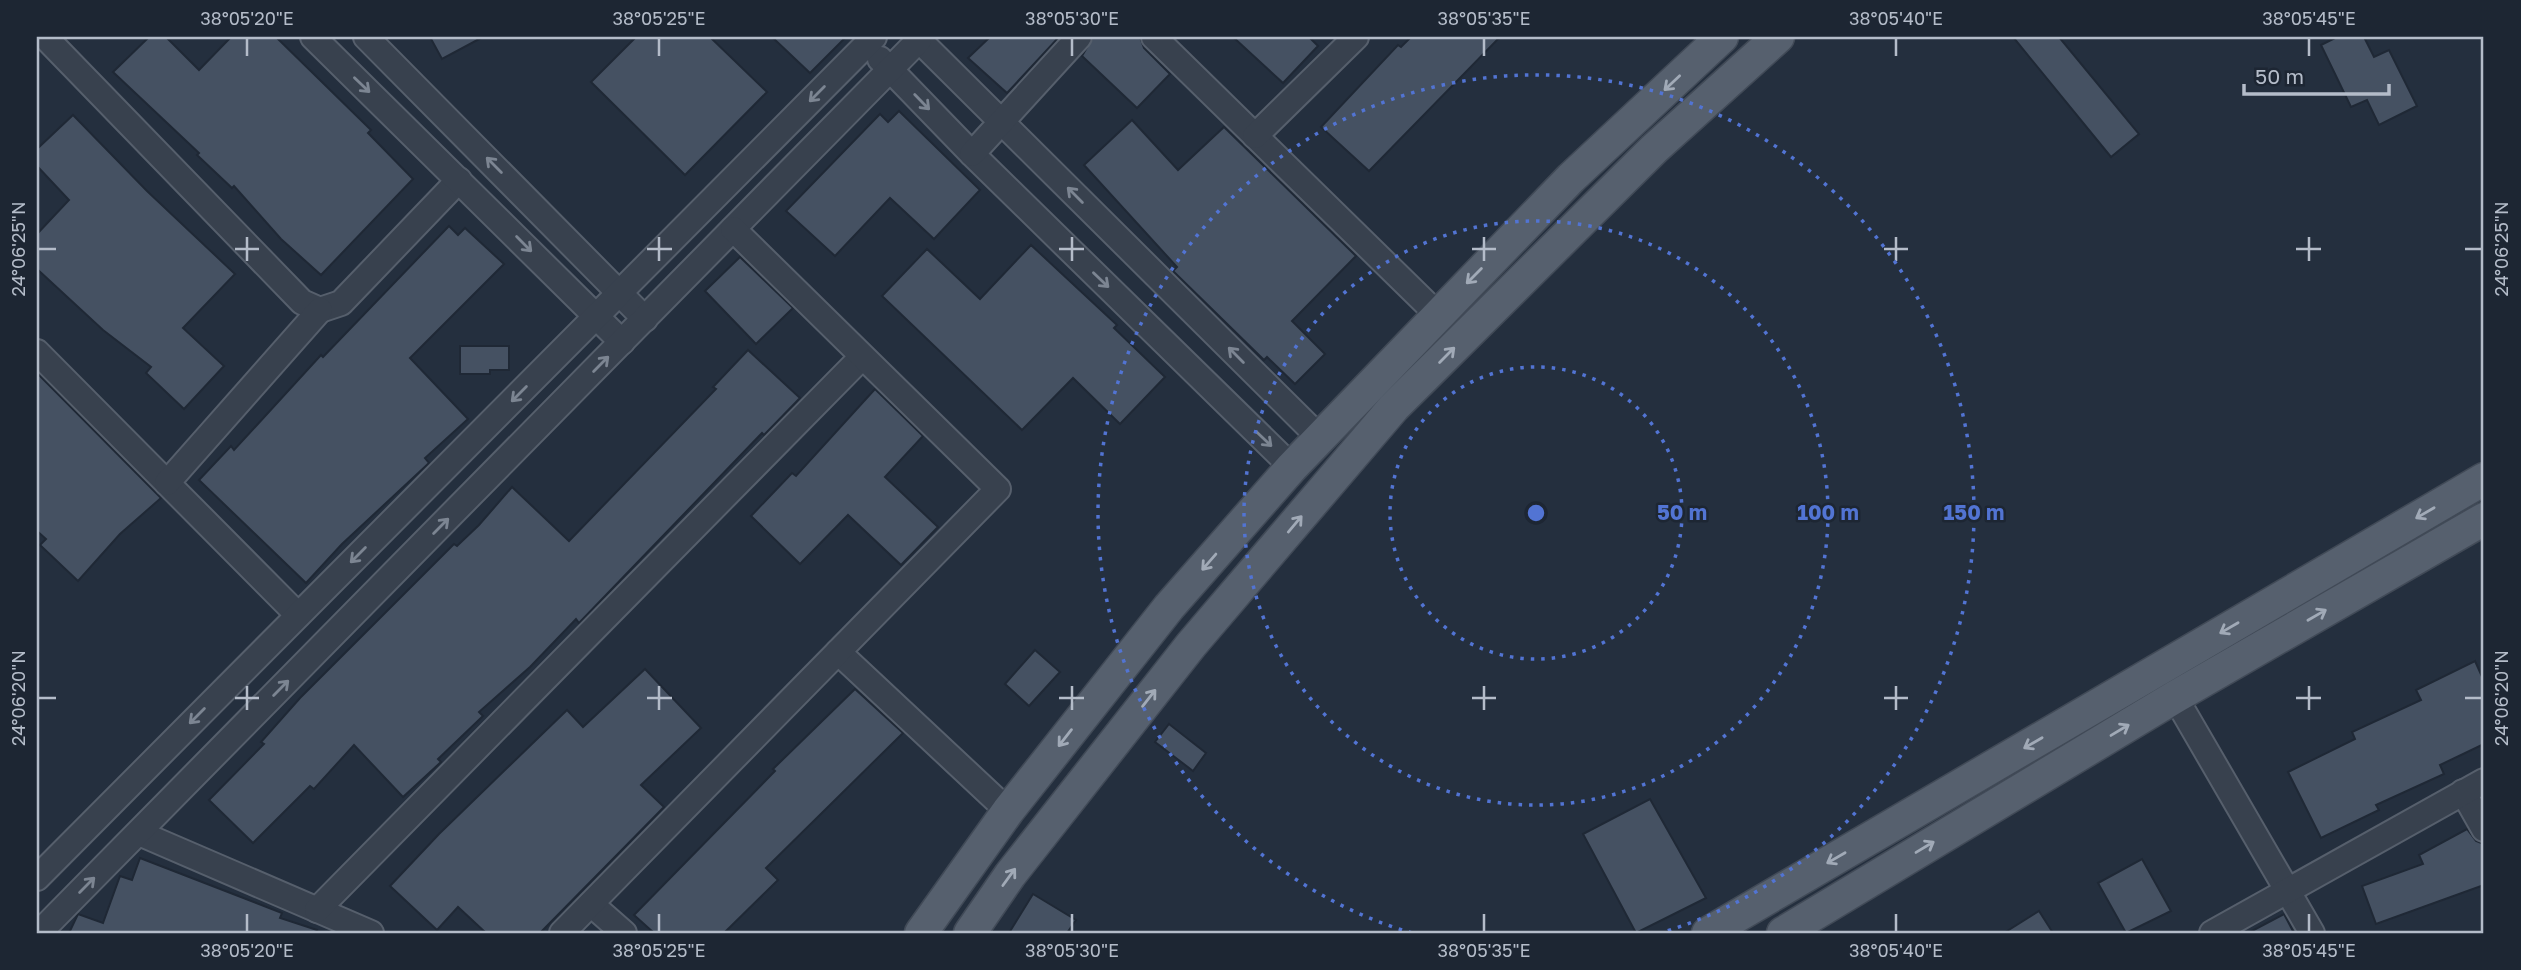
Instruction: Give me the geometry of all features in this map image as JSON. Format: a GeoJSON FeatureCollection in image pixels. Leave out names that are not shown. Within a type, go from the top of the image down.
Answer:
{"type":"FeatureCollection","features":[{"type":"Feature","properties":{"kind":"main road"},"geometry":{"type":"LineString","coordinates":[[920,933],[1008,811],[1169,607],[1292,467],[1571,178],[1722,37]]}},
{"type":"Feature","properties":{"kind":"main road"},"geometry":{"type":"LineString","coordinates":[[970,933],[1010,874],[1191,645],[1394,407],[1654,149],[1778,37]]}},
{"type":"Feature","properties":{"kind":"main road"},"geometry":{"type":"LineString","coordinates":[[1708,933],[2484,479]]}},
{"type":"Feature","properties":{"kind":"main road"},"geometry":{"type":"LineString","coordinates":[[1783,933],[2175,697],[2484,519]]}},
{"type":"Feature","properties":{"kind":"street"},"geometry":{"type":"LineString","coordinates":[[45,37],[302,302],[320,310]]}},
{"type":"Feature","properties":{"kind":"street"},"geometry":{"type":"LineString","coordinates":[[313,37],[622,342]]}},
{"type":"Feature","properties":{"kind":"street"},"geometry":{"type":"LineString","coordinates":[[366,37],[645,319]]}},
{"type":"Feature","properties":{"kind":"street"},"geometry":{"type":"LineString","coordinates":[[972,154],[1079,37]]}},
{"type":"Feature","properties":{"kind":"street"},"geometry":{"type":"LineString","coordinates":[[1154,37],[1437,314]]}},
{"type":"Feature","properties":{"kind":"street"},"geometry":{"type":"LineString","coordinates":[[1255,136],[1356,37]]}},
{"type":"Feature","properties":{"kind":"street"},"geometry":{"type":"LineString","coordinates":[[40,933],[918,38],[1320,438]]}},
{"type":"Feature","properties":{"kind":"street"},"geometry":{"type":"LineString","coordinates":[[37,878],[597,316],[865,40],[972,154],[1292,467]]}},
{"type":"Feature","properties":{"kind":"street"},"geometry":{"type":"LineString","coordinates":[[167,483],[320,310],[341,303],[459,180]]}},
{"type":"Feature","properties":{"kind":"street"},"geometry":{"type":"LineString","coordinates":[[562,933],[998,489],[733,229]]}},
{"type":"Feature","properties":{"kind":"street"},"geometry":{"type":"LineString","coordinates":[[37,352],[298,615]]}},
{"type":"Feature","properties":{"kind":"street"},"geometry":{"type":"LineString","coordinates":[[317,910],[862,357]]}},
{"type":"Feature","properties":{"kind":"street"},"geometry":{"type":"LineString","coordinates":[[838,652],[1008,811]]}},
{"type":"Feature","properties":{"kind":"street"},"geometry":{"type":"LineString","coordinates":[[2175,697],[2312,933]]}},
{"type":"Feature","properties":{"kind":"street"},"geometry":{"type":"LineString","coordinates":[[2212,933],[2474,787],[2484,830]]}},
{"type":"Feature","properties":{"kind":"street"},"geometry":{"type":"LineString","coordinates":[[139,832],[365,932]]}},
{"type":"Feature","properties":{"kind":"street"},"geometry":{"type":"LineString","coordinates":[[591,904],[624,933]]}},
{"type":"Feature","properties":{"kind":"building"},"geometry":{"type":"Polygon","coordinates":[[[149,37],[166,37],[199,70],[231,37],[276,37],[371,130],[368,133],[413,179],[321,275],[281,239],[234,186],[232,188],[113,72],[149,37]]]}},
{"type":"Feature","properties":{"kind":"building"},"geometry":{"type":"Polygon","coordinates":[[[430,37],[483,37],[442,59],[430,37]]]}},
{"type":"Feature","properties":{"kind":"building"},"geometry":{"type":"Polygon","coordinates":[[[636,37],[710,37],[767,92],[685,175],[591,82],[636,37]]]}},
{"type":"Feature","properties":{"kind":"building"},"geometry":{"type":"Polygon","coordinates":[[[772,37],[846,37],[810,73],[772,37]]]}},
{"type":"Feature","properties":{"kind":"building"},"geometry":{"type":"Polygon","coordinates":[[[990,37],[1059,37],[1007,93],[968,58],[990,37]]]}},
{"type":"Feature","properties":{"kind":"building"},"geometry":{"type":"Polygon","coordinates":[[[1093,37],[1140,37],[1144,48],[1170,74],[1137,108],[1082,56],[1093,37]]]}},
{"type":"Feature","properties":{"kind":"building"},"geometry":{"type":"Polygon","coordinates":[[[1233,37],[1309,37],[1318,46],[1283,83],[1233,37]]]}},
{"type":"Feature","properties":{"kind":"building"},"geometry":{"type":"Polygon","coordinates":[[[1411,37],[1500,37],[1369,171],[1321,127],[1398,45],[1401,47],[1411,37]]]}},
{"type":"Feature","properties":{"kind":"building"},"geometry":{"type":"Polygon","coordinates":[[[2013,37],[2059,37],[2139,134],[2111,157],[2013,37]]]}},
{"type":"Feature","properties":{"kind":"building"},"geometry":{"type":"Polygon","coordinates":[[[2337,37],[2364,37],[2374,57],[2389,50],[2417,106],[2379,125],[2367,100],[2351,107],[2321,45],[2337,37]]]}},
{"type":"Feature","properties":{"kind":"building"},"geometry":{"type":"Polygon","coordinates":[[[899,111],[980,190],[934,239],[890,198],[835,256],[786,211],[880,114],[888,122],[899,111]]]}},
{"type":"Feature","properties":{"kind":"building"},"geometry":{"type":"Polygon","coordinates":[[[73,115],[147,191],[235,274],[183,328],[224,366],[184,409],[146,373],[151,367],[103,330],[37,269],[37,234],[69,200],[37,166],[37,149],[73,115]]]}},
{"type":"Feature","properties":{"kind":"building"},"geometry":{"type":"Polygon","coordinates":[[[1132,120],[1178,170],[1224,127],[1356,256],[1292,321],[1325,354],[1295,384],[1267,357],[1264,360],[1173,271],[1177,267],[1084,165],[1132,120]]]}},
{"type":"Feature","properties":{"kind":"building"},"geometry":{"type":"Polygon","coordinates":[[[449,226],[458,235],[465,228],[504,264],[410,358],[468,419],[425,458],[429,463],[342,544],[306,583],[199,480],[231,446],[234,450],[321,355],[323,357],[449,226]]]}},
{"type":"Feature","properties":{"kind":"building"},"geometry":{"type":"Polygon","coordinates":[[[1031,245],[1117,325],[1114,328],[1165,377],[1120,424],[1073,378],[1022,430],[882,296],[927,249],[980,299],[1031,245]]]}},
{"type":"Feature","properties":{"kind":"building"},"geometry":{"type":"Polygon","coordinates":[[[740,257],[793,308],[756,344],[705,291],[740,257]]]}},
{"type":"Feature","properties":{"kind":"building"},"geometry":{"type":"Polygon","coordinates":[[[460,346],[509,346],[509,370],[490,370],[490,374],[460,374],[460,346]]]}},
{"type":"Feature","properties":{"kind":"building"},"geometry":{"type":"Polygon","coordinates":[[[748,350],[800,398],[764,435],[762,433],[579,623],[576,619],[530,667],[479,712],[483,716],[438,759],[441,762],[403,797],[354,745],[314,789],[310,786],[253,843],[209,800],[264,744],[261,742],[300,698],[454,544],[457,546],[479,525],[512,487],[569,541],[716,389],[713,387],[748,350]]]}},
{"type":"Feature","properties":{"kind":"building"},"geometry":{"type":"Polygon","coordinates":[[[37,373],[161,498],[120,534],[78,581],[40,545],[46,539],[37,531],[37,373]]]}},
{"type":"Feature","properties":{"kind":"building"},"geometry":{"type":"Polygon","coordinates":[[[875,389],[923,436],[885,477],[938,527],[901,565],[848,515],[800,564],[751,516],[792,473],[796,476],[875,389]]]}},
{"type":"Feature","properties":{"kind":"building"},"geometry":{"type":"Polygon","coordinates":[[[1035,650],[1060,672],[1029,706],[1005,684],[1035,650]]]}},
{"type":"Feature","properties":{"kind":"building"},"geometry":{"type":"Polygon","coordinates":[[[2475,661],[2484,681],[2484,744],[2440,765],[2444,774],[2376,805],[2379,810],[2321,838],[2288,772],[2355,739],[2352,732],[2421,700],[2416,690],[2475,661]]]}},
{"type":"Feature","properties":{"kind":"building"},"geometry":{"type":"Polygon","coordinates":[[[645,669],[701,728],[641,785],[664,807],[540,933],[486,933],[458,907],[437,930],[390,886],[439,834],[567,710],[583,727],[645,669]]]}},
{"type":"Feature","properties":{"kind":"building"},"geometry":{"type":"Polygon","coordinates":[[[855,689],[903,733],[766,868],[778,880],[724,933],[654,933],[634,915],[775,771],[773,769],[855,689]]]}},
{"type":"Feature","properties":{"kind":"building"},"geometry":{"type":"Polygon","coordinates":[[[1169,724],[1206,753],[1193,771],[1155,742],[1169,724]]]}},
{"type":"Feature","properties":{"kind":"building"},"geometry":{"type":"Polygon","coordinates":[[[1650,799],[1706,898],[1636,933],[1583,834],[1650,799]]]}},
{"type":"Feature","properties":{"kind":"building"},"geometry":{"type":"Polygon","coordinates":[[[2467,829],[2476,841],[2484,844],[2484,885],[2376,924],[2362,886],[2423,864],[2419,855],[2467,829]]]}},
{"type":"Feature","properties":{"kind":"building"},"geometry":{"type":"Polygon","coordinates":[[[140,858],[282,913],[280,918],[317,930],[316,933],[69,933],[78,914],[103,923],[120,876],[132,880],[140,858]]]}},
{"type":"Feature","properties":{"kind":"building"},"geometry":{"type":"Polygon","coordinates":[[[2142,859],[2171,911],[2126,933],[2098,883],[2142,859]]]}},
{"type":"Feature","properties":{"kind":"building"},"geometry":{"type":"Polygon","coordinates":[[[1033,894],[1076,920],[1067,933],[1009,933],[1033,894]]]}},
{"type":"Feature","properties":{"kind":"building"},"geometry":{"type":"Polygon","coordinates":[[[2039,911],[2053,933],[2004,933],[2039,911]]]}},
{"type":"Feature","properties":{"kind":"building"},"geometry":{"type":"Polygon","coordinates":[[[2284,914],[2294,933],[2248,933],[2284,914]]]}}]}
